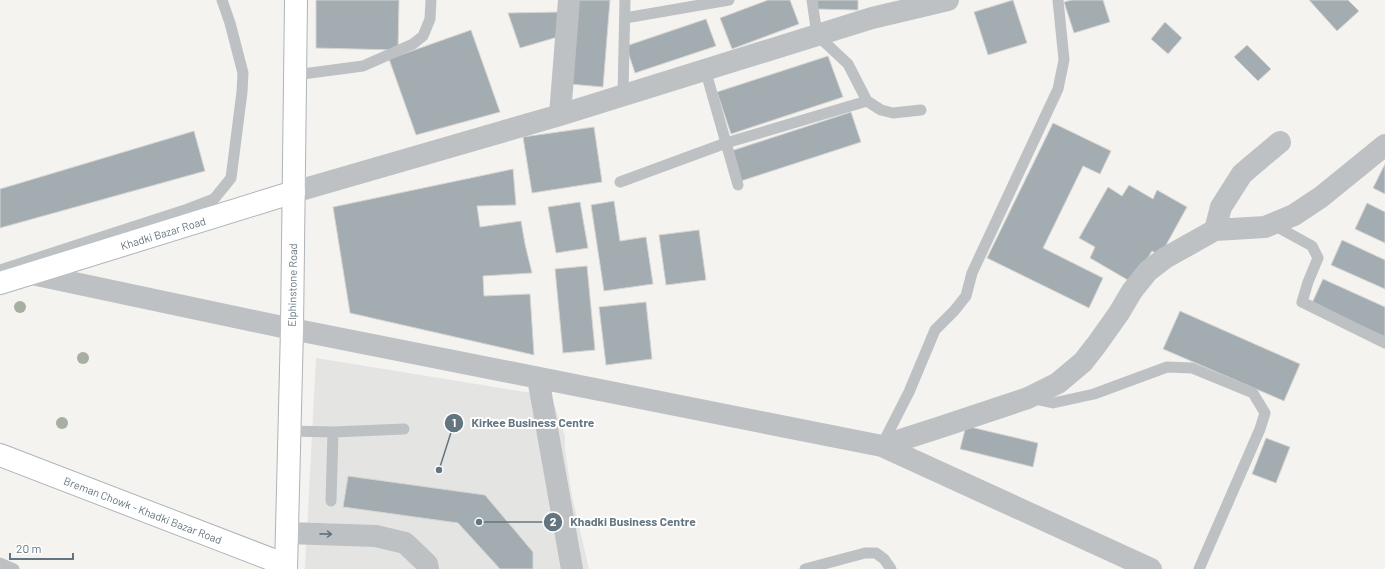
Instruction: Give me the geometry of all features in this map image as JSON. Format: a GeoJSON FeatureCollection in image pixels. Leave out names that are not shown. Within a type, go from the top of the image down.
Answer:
{"type":"FeatureCollection","features":[{"type":"Feature","properties":{"kind":"main road","name":"Elphinstone Road"},"geometry":{"type":"LineString","coordinates":[[286,567],[292,329],[296,0]]}},
{"type":"Feature","properties":{"kind":"main road","name":"Khadki Bazar Road"},"geometry":{"type":"LineString","coordinates":[[0,284],[294,192]]}},
{"type":"Feature","properties":{"kind":"main road","name":"Breman Chowk - Khadki Bazar Road"},"geometry":{"type":"LineString","coordinates":[[0,455],[286,567]]}},
{"type":"Feature","properties":{"kind":"street"},"geometry":{"type":"LineString","coordinates":[[560,115],[569,0]]}},
{"type":"Feature","properties":{"kind":"street"},"geometry":{"type":"LineString","coordinates":[[294,192],[560,115],[817,35],[873,9],[948,0]]}},
{"type":"Feature","properties":{"kind":"street"},"geometry":{"type":"LineString","coordinates":[[1214,230],[1221,207],[1242,174],[1280,142]]}},
{"type":"Feature","properties":{"kind":"street"},"geometry":{"type":"LineString","coordinates":[[882,446],[1028,398],[1058,383],[1083,362],[1098,344],[1132,291],[1148,271],[1165,258],[1214,230],[1265,227],[1294,216],[1321,197],[1385,145]]}},
{"type":"Feature","properties":{"kind":"street","name":"Khadki Bazar Road"},"geometry":{"type":"LineString","coordinates":[[32,274],[292,329],[882,446],[1151,569]]}},
{"type":"Feature","properties":{"kind":"street"},"geometry":{"type":"LineString","coordinates":[[538,378],[572,569]]}},
{"type":"Feature","properties":{"kind":"street"},"geometry":{"type":"LineString","coordinates":[[287,534],[376,536],[405,543],[427,564],[428,569]]}},
{"type":"Feature","properties":{"kind":"lane"},"geometry":{"type":"LineString","coordinates":[[0,270],[188,209],[214,199],[222,190],[231,178],[243,73],[230,23],[222,0]]}},
{"type":"Feature","properties":{"kind":"lane"},"geometry":{"type":"LineString","coordinates":[[295,76],[363,66],[413,44],[423,36],[430,19],[431,0]]}},
{"type":"Feature","properties":{"kind":"lane"},"geometry":{"type":"LineString","coordinates":[[623,95],[626,0]]}},
{"type":"Feature","properties":{"kind":"lane"},"geometry":{"type":"LineString","coordinates":[[625,18],[728,0]]}},
{"type":"Feature","properties":{"kind":"lane"},"geometry":{"type":"LineString","coordinates":[[812,0],[817,35],[848,64],[866,101],[881,110],[893,113],[922,110]]}},
{"type":"Feature","properties":{"kind":"lane"},"geometry":{"type":"LineString","coordinates":[[882,446],[909,392],[935,330],[954,311],[966,296],[972,273],[1058,88],[1064,60],[1058,0]]}},
{"type":"Feature","properties":{"kind":"lane"},"geometry":{"type":"LineString","coordinates":[[705,69],[738,185]]}},
{"type":"Feature","properties":{"kind":"lane"},"geometry":{"type":"LineString","coordinates":[[620,182],[726,143],[866,101]]}},
{"type":"Feature","properties":{"kind":"lane"},"geometry":{"type":"LineString","coordinates":[[1272,224],[1312,246],[1318,258],[1302,302],[1385,343]]}},
{"type":"Feature","properties":{"kind":"lane"},"geometry":{"type":"LineString","coordinates":[[1028,398],[1053,403],[1094,394],[1167,367],[1192,368],[1253,393],[1265,412],[1260,429],[1199,569]]}},
{"type":"Feature","properties":{"kind":"lane"},"geometry":{"type":"LineString","coordinates":[[290,431],[333,432],[404,429]]}},
{"type":"Feature","properties":{"kind":"lane"},"geometry":{"type":"LineString","coordinates":[[331,501],[333,432]]}},
{"type":"Feature","properties":{"kind":"lane"},"geometry":{"type":"LineString","coordinates":[[805,569],[866,553],[876,553],[884,559],[890,569]]}},
{"type":"Feature","properties":{"kind":"lane"},"geometry":{"type":"LineString","coordinates":[[0,563],[14,569]]}},
{"type":"Feature","properties":{"kind":"shaded area"},"geometry":{"type":"Polygon","coordinates":[[[316,358],[544,395],[555,407],[565,436],[565,448],[571,491],[589,569],[305,569],[316,358]]]}},
{"type":"Feature","properties":{"kind":"building"},"geometry":{"type":"Polygon","coordinates":[[[316,0],[399,0],[398,50],[316,48],[316,0]]]}},
{"type":"Feature","properties":{"kind":"building"},"geometry":{"type":"Polygon","coordinates":[[[575,0],[610,0],[603,87],[569,84],[575,0]]]}},
{"type":"Feature","properties":{"kind":"building"},"geometry":{"type":"Polygon","coordinates":[[[768,0],[790,0],[799,24],[732,49],[720,18],[768,0]]]}},
{"type":"Feature","properties":{"kind":"building"},"geometry":{"type":"Polygon","coordinates":[[[816,0],[858,0],[858,10],[816,9],[816,0]]]}},
{"type":"Feature","properties":{"kind":"building"},"geometry":{"type":"Polygon","coordinates":[[[1013,0],[1027,43],[988,55],[974,12],[1013,0]]]}},
{"type":"Feature","properties":{"kind":"building"},"geometry":{"type":"Polygon","coordinates":[[[1072,0],[1103,0],[1110,22],[1074,33],[1064,2],[1072,0]]]}},
{"type":"Feature","properties":{"kind":"building"},"geometry":{"type":"Polygon","coordinates":[[[1309,0],[1348,0],[1359,11],[1337,31],[1309,0]]]}},
{"type":"Feature","properties":{"kind":"building"},"geometry":{"type":"Polygon","coordinates":[[[560,12],[561,36],[520,48],[508,13],[560,12]]]}},
{"type":"Feature","properties":{"kind":"building"},"geometry":{"type":"Polygon","coordinates":[[[706,19],[716,46],[635,73],[626,46],[706,19]]]}},
{"type":"Feature","properties":{"kind":"building"},"geometry":{"type":"Polygon","coordinates":[[[1165,22],[1182,38],[1168,54],[1151,39],[1165,22]]]}},
{"type":"Feature","properties":{"kind":"building"},"geometry":{"type":"Polygon","coordinates":[[[471,30],[500,112],[416,135],[389,59],[471,30]]]}},
{"type":"Feature","properties":{"kind":"building"},"geometry":{"type":"Polygon","coordinates":[[[1247,45],[1271,69],[1258,81],[1234,57],[1247,45]]]}},
{"type":"Feature","properties":{"kind":"building"},"geometry":{"type":"Polygon","coordinates":[[[828,56],[843,97],[731,134],[717,92],[828,56]]]}},
{"type":"Feature","properties":{"kind":"building"},"geometry":{"type":"Polygon","coordinates":[[[851,112],[861,142],[741,181],[731,151],[851,112]]]}},
{"type":"Feature","properties":{"kind":"building"},"geometry":{"type":"Polygon","coordinates":[[[1053,123],[1111,151],[1100,174],[1083,166],[1043,248],[1103,278],[1089,308],[987,258],[1053,123]]]}},
{"type":"Feature","properties":{"kind":"building"},"geometry":{"type":"Polygon","coordinates":[[[594,127],[602,182],[532,193],[523,137],[594,127]]]}},
{"type":"Feature","properties":{"kind":"building"},"geometry":{"type":"Polygon","coordinates":[[[194,131],[205,171],[0,228],[0,189],[194,131]]]}},
{"type":"Feature","properties":{"kind":"building"},"geometry":{"type":"Polygon","coordinates":[[[1385,164],[1385,194],[1373,188],[1385,164]]]}},
{"type":"Feature","properties":{"kind":"building"},"geometry":{"type":"Polygon","coordinates":[[[513,169],[516,205],[477,206],[480,227],[521,221],[532,273],[483,276],[484,296],[530,294],[534,355],[350,313],[333,207],[513,169]]]}},
{"type":"Feature","properties":{"kind":"building"},"geometry":{"type":"Polygon","coordinates":[[[1129,185],[1153,199],[1157,190],[1187,207],[1160,256],[1152,251],[1133,283],[1090,258],[1095,247],[1079,238],[1108,187],[1122,196],[1129,185]]]}},
{"type":"Feature","properties":{"kind":"building"},"geometry":{"type":"Polygon","coordinates":[[[614,201],[620,241],[646,237],[653,284],[604,291],[591,205],[614,201]]]}},
{"type":"Feature","properties":{"kind":"building"},"geometry":{"type":"Polygon","coordinates":[[[580,202],[588,248],[556,253],[548,207],[580,202]]]}},
{"type":"Feature","properties":{"kind":"building"},"geometry":{"type":"Polygon","coordinates":[[[1367,203],[1385,212],[1385,243],[1355,229],[1367,203]]]}},
{"type":"Feature","properties":{"kind":"building"},"geometry":{"type":"Polygon","coordinates":[[[699,230],[706,280],[666,285],[659,235],[699,230]]]}},
{"type":"Feature","properties":{"kind":"building"},"geometry":{"type":"Polygon","coordinates":[[[1342,240],[1385,260],[1385,289],[1331,265],[1342,240]]]}},
{"type":"Feature","properties":{"kind":"building"},"geometry":{"type":"Polygon","coordinates":[[[587,266],[595,350],[563,353],[555,269],[587,266]]]}},
{"type":"Feature","properties":{"kind":"building"},"geometry":{"type":"Polygon","coordinates":[[[1323,279],[1385,307],[1385,337],[1312,303],[1323,279]]]}},
{"type":"Feature","properties":{"kind":"building"},"geometry":{"type":"Polygon","coordinates":[[[646,302],[652,359],[606,365],[599,307],[646,302]]]}},
{"type":"Feature","properties":{"kind":"building"},"geometry":{"type":"Polygon","coordinates":[[[1180,311],[1300,364],[1284,401],[1163,349],[1180,311]]]}},
{"type":"Feature","properties":{"kind":"building"},"geometry":{"type":"Polygon","coordinates":[[[966,426],[1038,443],[1033,467],[960,449],[966,426]]]}},
{"type":"Feature","properties":{"kind":"building"},"geometry":{"type":"Polygon","coordinates":[[[1266,438],[1290,447],[1276,483],[1252,474],[1266,438]]]}},
{"type":"Feature","properties":{"kind":"building"},"geometry":{"type":"Polygon","coordinates":[[[348,476],[485,495],[533,552],[533,569],[500,569],[458,523],[343,507],[348,476]]]}},
{"type":"Feature","properties":{"kind":"place","name":"Kirkee Business Centre"},"geometry":{"type":"Point","coordinates":[439,470]}},
{"type":"Feature","properties":{"kind":"place","name":"Khadki Business Centre"},"geometry":{"type":"Point","coordinates":[479,522]}}]}
